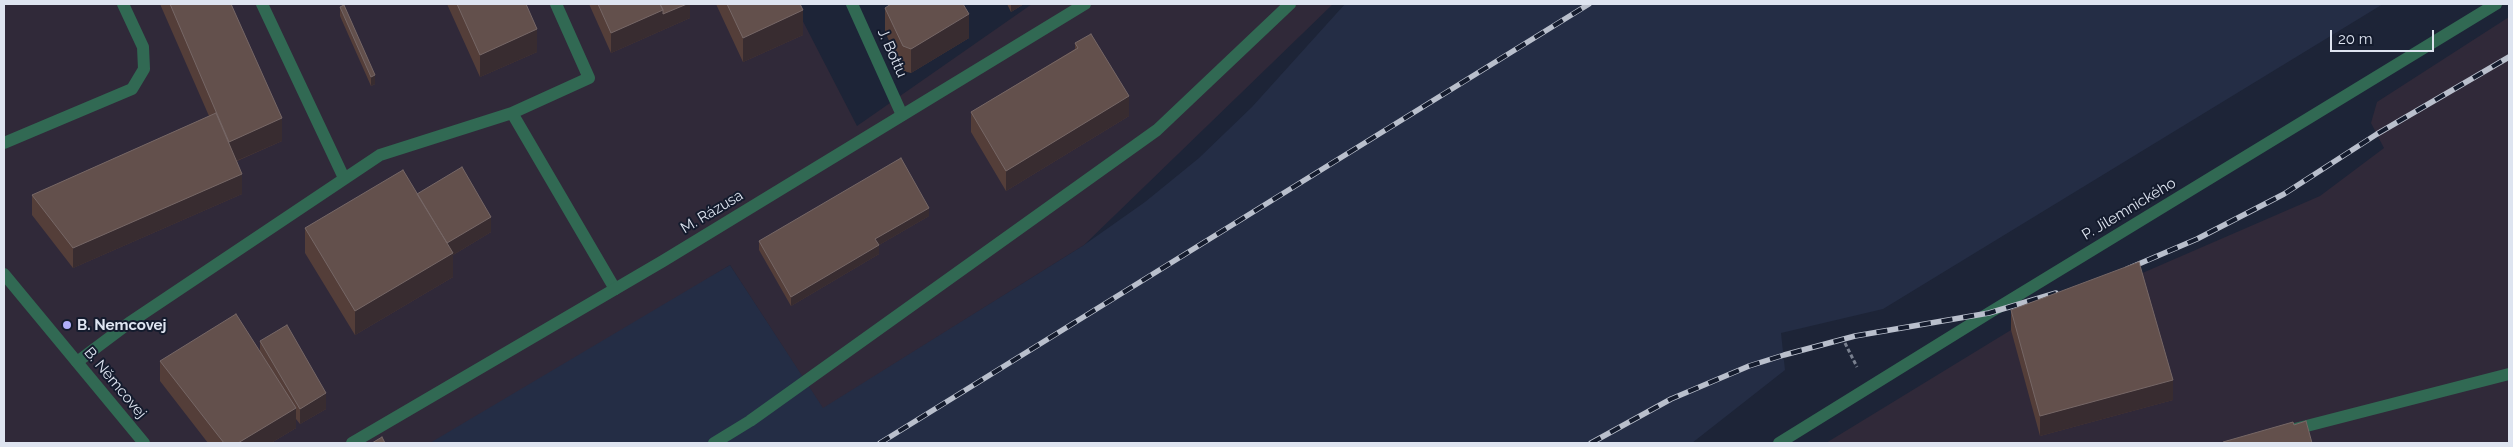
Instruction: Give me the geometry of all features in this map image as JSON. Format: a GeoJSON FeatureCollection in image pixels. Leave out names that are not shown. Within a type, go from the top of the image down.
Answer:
{"type":"FeatureCollection","features":[{"type":"Feature","properties":{"kind":"street"},"geometry":{"type":"LineString","coordinates":[[4,143],[132,88],[144,69],[143,47],[123,4]]}},
{"type":"Feature","properties":{"kind":"street"},"geometry":{"type":"LineString","coordinates":[[262,4],[344,178]]}},
{"type":"Feature","properties":{"kind":"street"},"geometry":{"type":"LineString","coordinates":[[77,362],[129,323],[380,155],[512,113],[589,78],[556,4]]}},
{"type":"Feature","properties":{"kind":"street","name":"J. Bottu"},"geometry":{"type":"LineString","coordinates":[[852,4],[902,115]]}},
{"type":"Feature","properties":{"kind":"street","name":"M. Rázusa"},"geometry":{"type":"LineString","coordinates":[[352,443],[615,289],[1084,4]]}},
{"type":"Feature","properties":{"kind":"street"},"geometry":{"type":"LineString","coordinates":[[714,443],[750,421],[1157,130],[1290,4]]}},
{"type":"Feature","properties":{"kind":"street","name":"P. Jilemnického"},"geometry":{"type":"LineString","coordinates":[[1779,443],[2496,4]]}},
{"type":"Feature","properties":{"kind":"street"},"geometry":{"type":"LineString","coordinates":[[512,113],[615,289]]}},
{"type":"Feature","properties":{"kind":"street","name":"B. Němcovej"},"geometry":{"type":"LineString","coordinates":[[4,274],[144,443]]}},
{"type":"Feature","properties":{"kind":"street"},"geometry":{"type":"LineString","coordinates":[[2275,434],[2509,374]]}},
{"type":"Feature","properties":{"kind":"shaded area"},"geometry":{"type":"Polygon","coordinates":[[[4,4],[794,4],[857,126],[1032,4],[1333,4],[1084,245],[823,408],[730,265],[430,443],[4,443],[4,4]]]}},
{"type":"Feature","properties":{"kind":"shaded area"},"geometry":{"type":"Polygon","coordinates":[[[1345,4],[2383,4],[1883,309],[1781,333],[1785,370],[1692,443],[414,443],[730,265],[823,407],[1084,245],[1145,202],[1199,158],[1252,107],[1345,4]]]}},
{"type":"Feature","properties":{"kind":"shaded area"},"geometry":{"type":"Polygon","coordinates":[[[2509,17],[2509,443],[1826,443],[2011,330],[2320,196],[2384,148],[2371,123],[2377,102],[2509,17]]]}},
{"type":"Feature","properties":{"kind":"building"},"geometry":{"type":"Polygon","coordinates":[[[170,4],[231,4],[282,118],[229,142],[170,4]]]}},
{"type":"Feature","properties":{"kind":"building"},"geometry":{"type":"Polygon","coordinates":[[[457,4],[526,4],[537,29],[480,55],[457,4]]]}},
{"type":"Feature","properties":{"kind":"building"},"geometry":{"type":"Polygon","coordinates":[[[598,4],[660,4],[663,10],[611,33],[598,4]]]}},
{"type":"Feature","properties":{"kind":"building"},"geometry":{"type":"Polygon","coordinates":[[[660,4],[687,4],[663,14],[660,4]]]}},
{"type":"Feature","properties":{"kind":"building"},"geometry":{"type":"Polygon","coordinates":[[[727,4],[800,4],[803,10],[743,38],[727,4]]]}},
{"type":"Feature","properties":{"kind":"building"},"geometry":{"type":"Polygon","coordinates":[[[891,4],[963,4],[969,14],[911,49],[903,46],[885,8],[891,4]]]}},
{"type":"Feature","properties":{"kind":"building"},"geometry":{"type":"Polygon","coordinates":[[[344,5],[375,75],[371,77],[340,7],[344,5]]]}},
{"type":"Feature","properties":{"kind":"building"},"geometry":{"type":"Polygon","coordinates":[[[1091,34],[1129,96],[1006,171],[971,112],[1078,48],[1075,43],[1091,34]]]}},
{"type":"Feature","properties":{"kind":"building"},"geometry":{"type":"Polygon","coordinates":[[[216,113],[242,174],[73,248],[32,195],[216,113]]]}},
{"type":"Feature","properties":{"kind":"building"},"geometry":{"type":"Polygon","coordinates":[[[901,158],[929,208],[875,239],[879,245],[791,297],[759,241],[901,158]]]}},
{"type":"Feature","properties":{"kind":"building"},"geometry":{"type":"Polygon","coordinates":[[[462,167],[491,217],[447,243],[417,194],[462,167]]]}},
{"type":"Feature","properties":{"kind":"building"},"geometry":{"type":"Polygon","coordinates":[[[403,170],[453,253],[355,311],[305,228],[403,170]]]}},
{"type":"Feature","properties":{"kind":"building"},"geometry":{"type":"Polygon","coordinates":[[[2139,262],[2173,380],[2040,416],[2011,310],[2139,262]]]}},
{"type":"Feature","properties":{"kind":"building"},"geometry":{"type":"Polygon","coordinates":[[[236,314],[296,408],[238,443],[224,443],[160,361],[236,314]]]}},
{"type":"Feature","properties":{"kind":"building"},"geometry":{"type":"Polygon","coordinates":[[[287,325],[326,393],[300,409],[260,341],[287,325]]]}},
{"type":"Feature","properties":{"kind":"building"},"geometry":{"type":"Polygon","coordinates":[[[2306,421],[2312,443],[2223,442],[2293,422],[2294,425],[2306,421]]]}},
{"type":"Feature","properties":{"kind":"building"},"geometry":{"type":"Polygon","coordinates":[[[382,437],[385,443],[372,443],[382,437]]]}},
{"type":"Feature","properties":{"kind":"railway"},"geometry":{"type":"LineString","coordinates":[[880,443],[1589,4]]}},
{"type":"Feature","properties":{"kind":"railway"},"geometry":{"type":"LineString","coordinates":[[2127,269],[2197,239],[2284,194],[2377,134],[2509,57]]}},
{"type":"Feature","properties":{"kind":"railway"},"geometry":{"type":"LineString","coordinates":[[1591,443],[1671,399],[1749,366],[1855,336],[1989,313],[2056,293]]}},
{"type":"Feature","properties":{"kind":"place","name":"B. Nemcovej"},"geometry":{"type":"Point","coordinates":[67,325]}}]}
